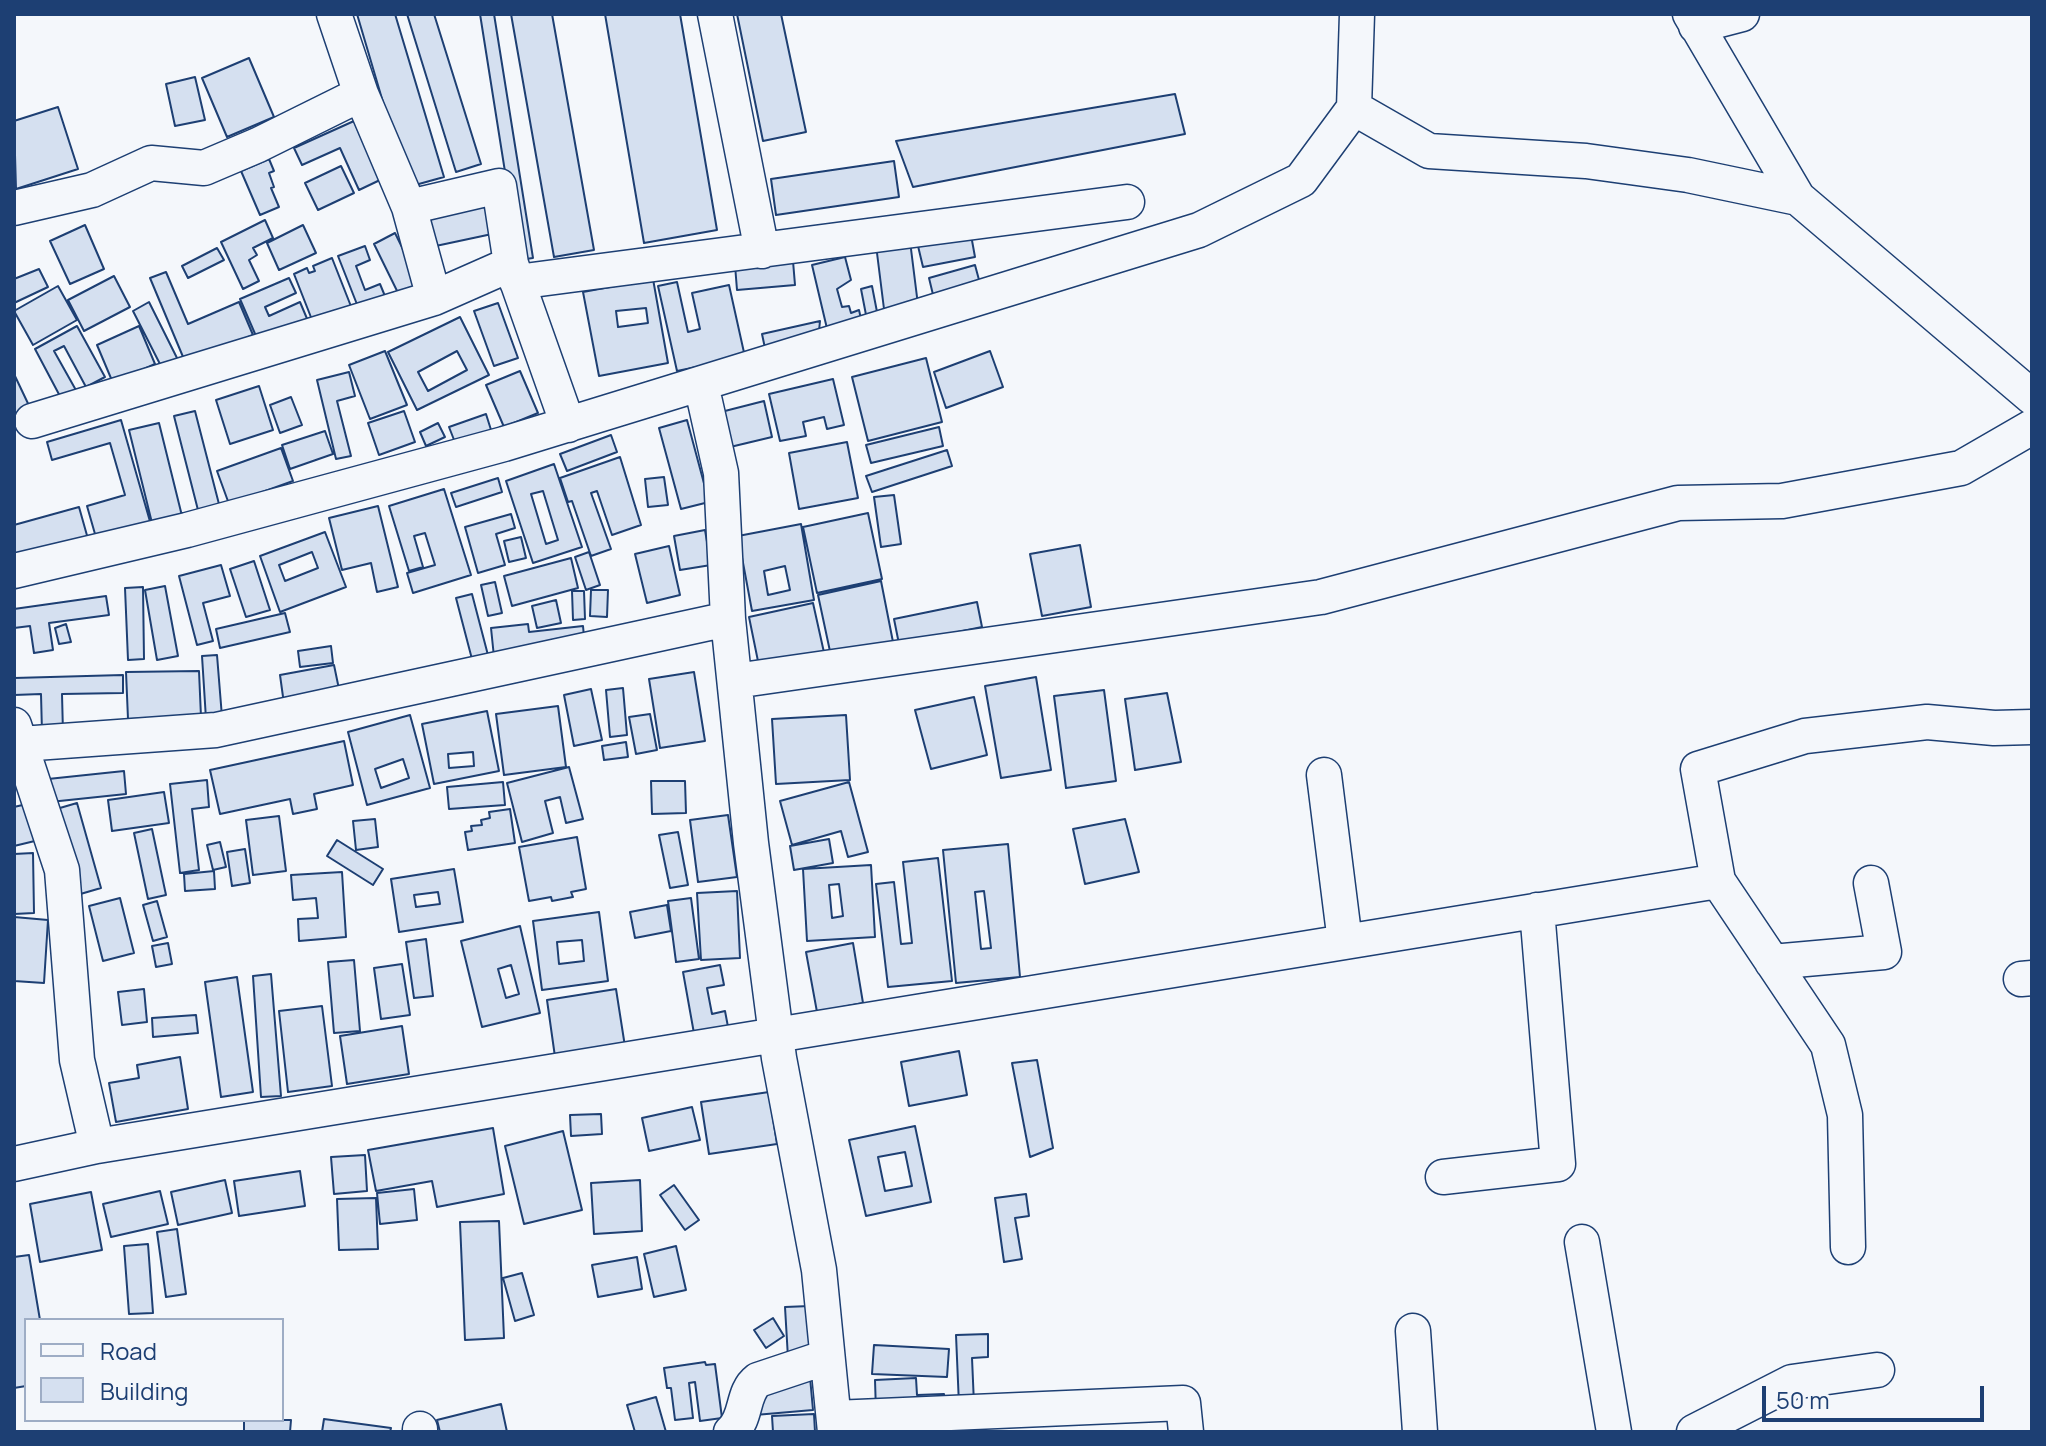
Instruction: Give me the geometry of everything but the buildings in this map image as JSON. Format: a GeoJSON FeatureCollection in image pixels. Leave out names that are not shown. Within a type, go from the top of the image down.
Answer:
{"type":"FeatureCollection","features":[{"type":"Feature","properties":{"kind":"street"},"geometry":{"type":"LineString","coordinates":[[334,14],[361,94],[409,207],[434,298]]}},
{"type":"Feature","properties":{"kind":"street"},"geometry":{"type":"LineString","coordinates":[[715,14],[762,251]]}},
{"type":"Feature","properties":{"kind":"street"},"geometry":{"type":"LineString","coordinates":[[14,571],[187,530],[568,425],[1199,230],[1301,180],[1354,108],[1357,14]]}},
{"type":"Feature","properties":{"kind":"street"},"geometry":{"type":"LineString","coordinates":[[1742,14],[1693,20],[1798,198],[2032,397]]}},
{"type":"Feature","properties":{"kind":"street"},"geometry":{"type":"LineString","coordinates":[[14,208],[92,190],[151,163],[204,168],[361,94]]}},
{"type":"Feature","properties":{"kind":"street"},"geometry":{"type":"LineString","coordinates":[[1354,108],[1429,151],[1586,161],[1688,175],[1798,198]]}},
{"type":"Feature","properties":{"kind":"street"},"geometry":{"type":"LineString","coordinates":[[409,207],[499,186],[514,273],[568,425]]}},
{"type":"Feature","properties":{"kind":"street"},"geometry":{"type":"LineString","coordinates":[[32,421],[514,273],[762,251],[1127,202]]}},
{"type":"Feature","properties":{"kind":"street"},"geometry":{"type":"LineString","coordinates":[[701,384],[721,473],[728,619],[751,843],[776,1035],[819,1270],[835,1425],[1183,1403],[1186,1432]]}},
{"type":"Feature","properties":{"kind":"street"},"geometry":{"type":"LineString","coordinates":[[735,681],[1321,597],[1678,503],[1782,501],[1961,468],[2032,427]]}},
{"type":"Feature","properties":{"kind":"street"},"geometry":{"type":"LineString","coordinates":[[97,1146],[77,1060],[62,870],[17,734],[216,730],[728,619]]}},
{"type":"Feature","properties":{"kind":"street"},"geometry":{"type":"LineString","coordinates":[[1848,1247],[1845,1115],[1828,1045],[1718,881],[1698,769],[1805,736],[1927,722],[1994,728],[2032,727]]}},
{"type":"Feature","properties":{"kind":"street"},"geometry":{"type":"LineString","coordinates":[[1324,775],[1345,942]]}},
{"type":"Feature","properties":{"kind":"street"},"geometry":{"type":"LineString","coordinates":[[14,1164],[97,1146],[1718,881]]}},
{"type":"Feature","properties":{"kind":"street"},"geometry":{"type":"LineString","coordinates":[[1772,962],[1884,952],[1871,883]]}},
{"type":"Feature","properties":{"kind":"street"},"geometry":{"type":"LineString","coordinates":[[1443,1177],[1558,1164],[1537,910]]}},
{"type":"Feature","properties":{"kind":"street"},"geometry":{"type":"LineString","coordinates":[[1582,1242],[1614,1432]]}},
{"type":"Feature","properties":{"kind":"street"},"geometry":{"type":"LineString","coordinates":[[1413,1331],[1420,1432]]}},
{"type":"Feature","properties":{"kind":"street"},"geometry":{"type":"LineString","coordinates":[[731,1432],[737,1428],[743,1415],[750,1386],[758,1380],[827,1357]]}},
{"type":"Feature","properties":{"kind":"street"},"geometry":{"type":"LineString","coordinates":[[1694,1432],[1792,1382],[1877,1370]]}}]}
